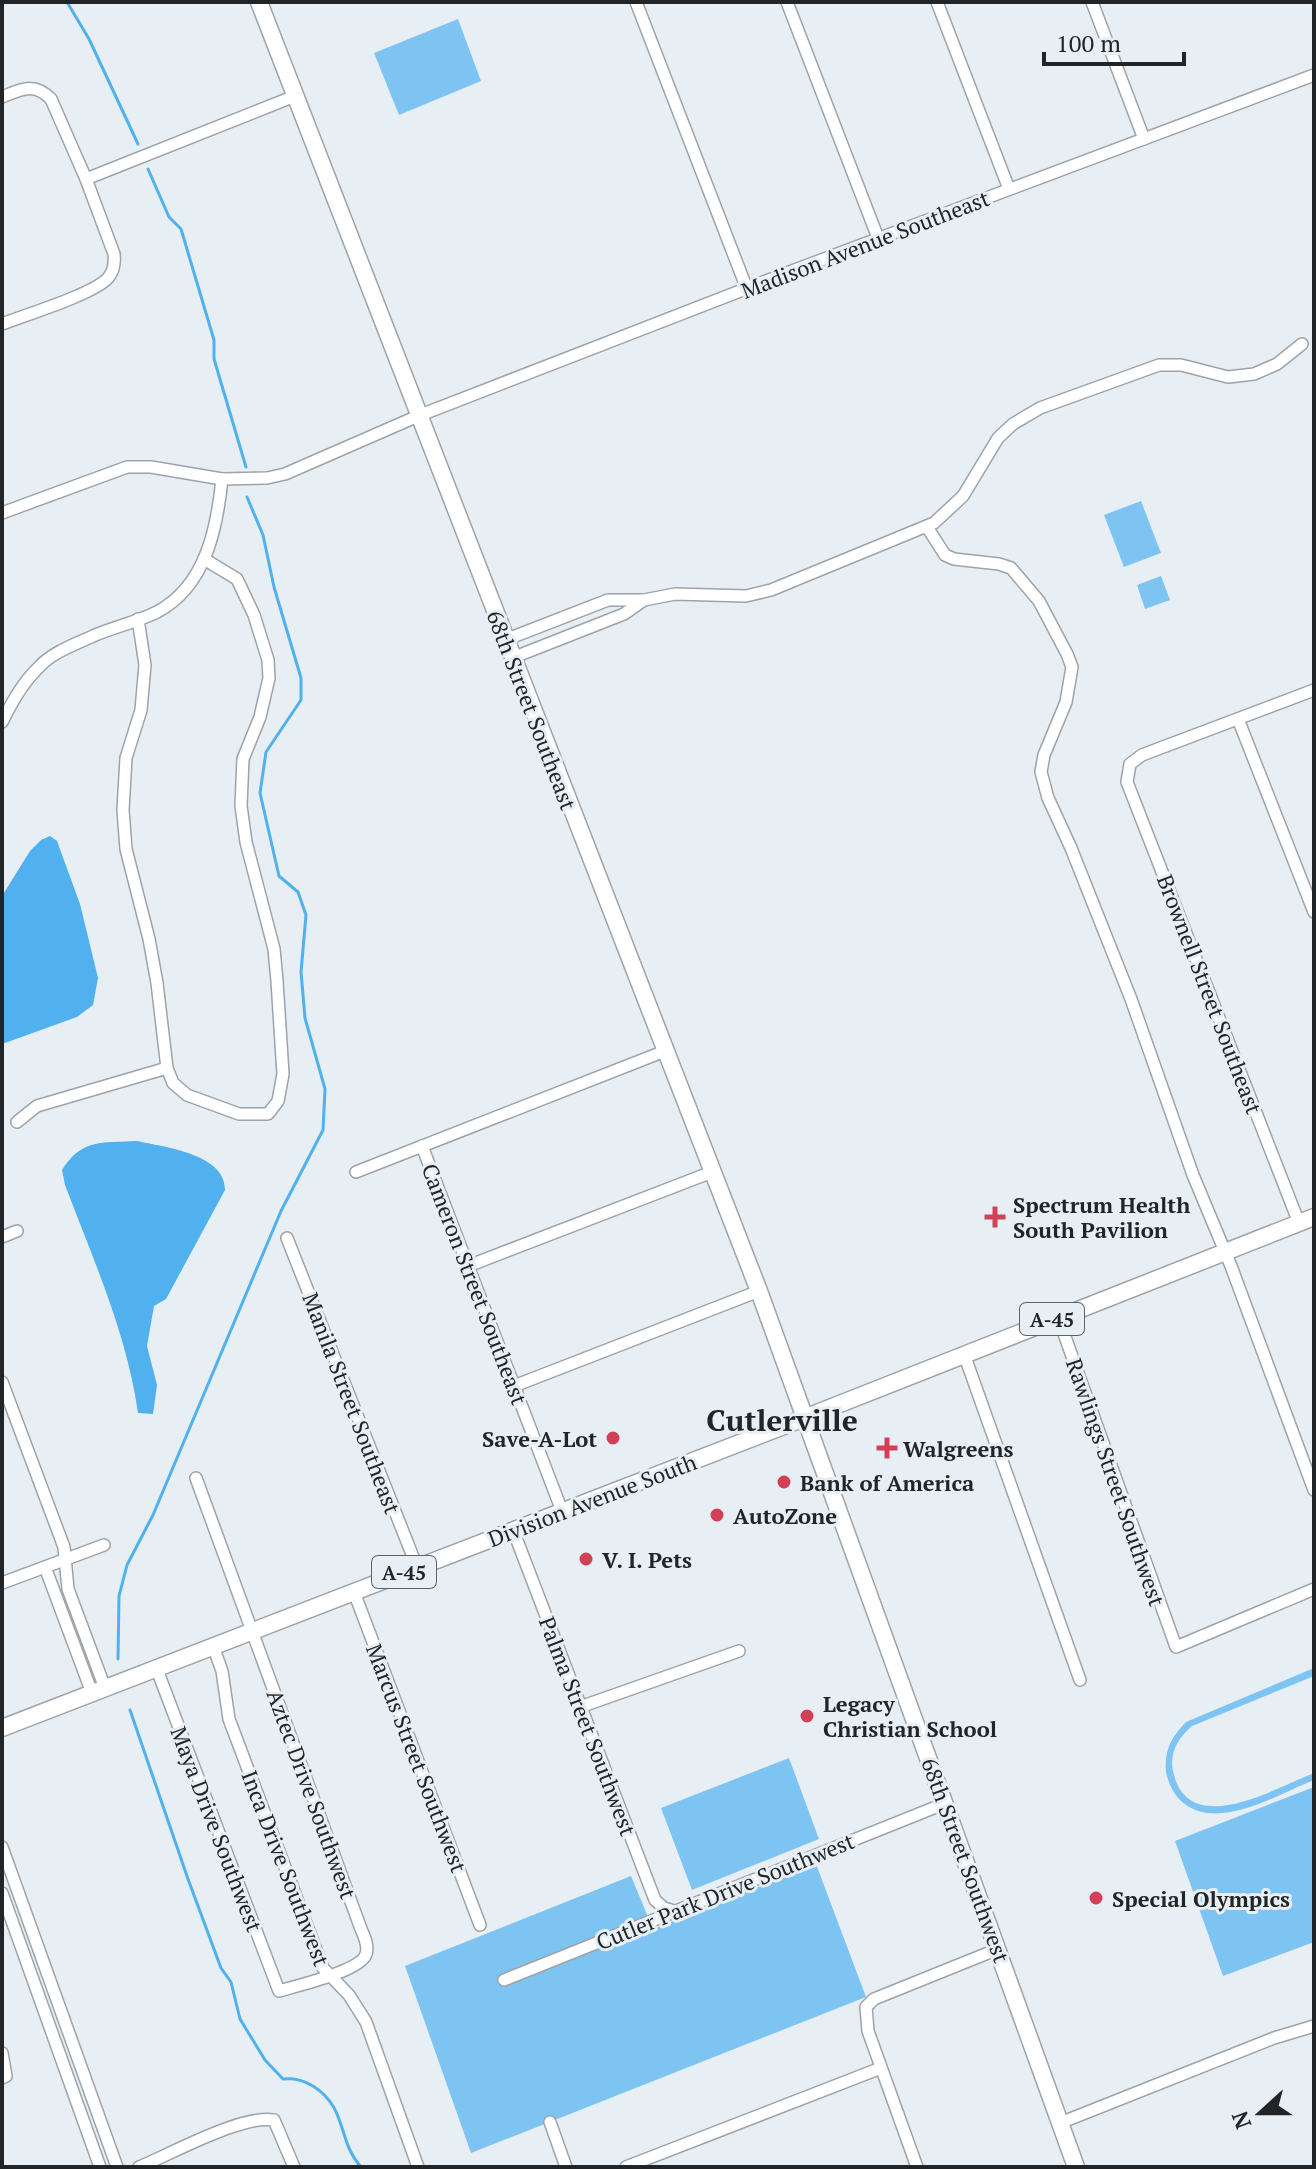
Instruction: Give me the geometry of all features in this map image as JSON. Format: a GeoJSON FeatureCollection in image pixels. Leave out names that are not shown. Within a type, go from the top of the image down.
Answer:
{"type":"FeatureCollection","features":[{"type":"Feature","properties":{"kind":"main road","name":"68th Street Southeast"},"geometry":{"type":"LineString","coordinates":[[259,2],[807,1417]]}},
{"type":"Feature","properties":{"kind":"main road","name":"Division Avenue South"},"geometry":{"type":"LineString","coordinates":[[2,1728],[807,1417],[1306,1220]]}},
{"type":"Feature","properties":{"kind":"main road","name":"68th Street Southwest"},"geometry":{"type":"LineString","coordinates":[[807,1417],[1076,2167]]}},
{"type":"Feature","properties":{"kind":"street"},"geometry":{"type":"LineString","coordinates":[[636,2],[747,289]]}},
{"type":"Feature","properties":{"kind":"street"},"geometry":{"type":"LineString","coordinates":[[787,2],[878,238]]}},
{"type":"Feature","properties":{"kind":"street"},"geometry":{"type":"LineString","coordinates":[[937,2],[1009,189]]}},
{"type":"Feature","properties":{"kind":"street"},"geometry":{"type":"LineString","coordinates":[[1092,2],[1144,139]]}},
{"type":"Feature","properties":{"kind":"street","name":"Madison Avenue Southeast"},"geometry":{"type":"LineString","coordinates":[[222,479],[285,474],[418,416],[878,238],[1314,75]]}},
{"type":"Feature","properties":{"kind":"street"},"geometry":{"type":"LineString","coordinates":[[2,97],[31,87],[44,92],[58,112],[114,254],[114,269],[95,288],[2,324]]}},
{"type":"Feature","properties":{"kind":"street"},"geometry":{"type":"LineString","coordinates":[[86,179],[295,96]]}},
{"type":"Feature","properties":{"kind":"street"},"geometry":{"type":"LineString","coordinates":[[505,640],[608,600],[644,600],[675,594],[755,595],[811,575],[927,527],[963,496],[998,438],[1031,412],[1159,365],[1181,365],[1228,377],[1254,374],[1277,364],[1302,344]]}},
{"type":"Feature","properties":{"kind":"street"},"geometry":{"type":"LineString","coordinates":[[2,513],[127,467],[151,467],[222,479],[217,522],[204,559],[180,593],[158,611],[69,647],[41,664],[15,697],[2,722]]}},
{"type":"Feature","properties":{"kind":"street"},"geometry":{"type":"LineString","coordinates":[[927,527],[945,555],[1011,568],[1039,601],[1067,654],[1072,667],[1066,702],[1044,755],[1041,772],[1048,798],[1127,989],[1193,1175],[1314,1490]]}},
{"type":"Feature","properties":{"kind":"street"},"geometry":{"type":"LineString","coordinates":[[138,619],[145,665],[141,710],[126,758],[123,810],[126,849],[157,983],[167,1068],[177,1088],[187,1095],[239,1114],[268,1114],[278,1101],[283,1074],[274,949],[246,842],[241,806],[243,759],[260,717],[269,678],[268,660],[254,615],[237,579],[204,559]]}},
{"type":"Feature","properties":{"kind":"street"},"geometry":{"type":"LineString","coordinates":[[512,658],[624,614],[644,600]]}},
{"type":"Feature","properties":{"kind":"street"},"geometry":{"type":"LineString","coordinates":[[1314,690],[1238,719],[1314,912]]}},
{"type":"Feature","properties":{"kind":"street","name":"Brownell Street Southeast"},"geometry":{"type":"LineString","coordinates":[[1238,719],[1142,755],[1130,764],[1127,782],[1306,1220]]}},
{"type":"Feature","properties":{"kind":"street"},"geometry":{"type":"LineString","coordinates":[[356,1172],[665,1051]]}},
{"type":"Feature","properties":{"kind":"street"},"geometry":{"type":"LineString","coordinates":[[17,1122],[37,1106],[167,1068]]}},
{"type":"Feature","properties":{"kind":"street","name":"Cameron Street Southeast"},"geometry":{"type":"LineString","coordinates":[[422,1146],[562,1511]]}},
{"type":"Feature","properties":{"kind":"street"},"geometry":{"type":"LineString","coordinates":[[468,1266],[712,1172]]}},
{"type":"Feature","properties":{"kind":"street"},"geometry":{"type":"LineString","coordinates":[[2,1237],[17,1231]]}},
{"type":"Feature","properties":{"kind":"street","name":"Manila Street Southeast"},"geometry":{"type":"LineString","coordinates":[[287,1238],[417,1567]]}},
{"type":"Feature","properties":{"kind":"street"},"geometry":{"type":"LineString","coordinates":[[514,1386],[759,1291]]}},
{"type":"Feature","properties":{"kind":"street","name":"Rawlings Street Southwest"},"geometry":{"type":"LineString","coordinates":[[1058,1317],[1176,1647],[1314,1589]]}},
{"type":"Feature","properties":{"kind":"street"},"geometry":{"type":"LineString","coordinates":[[964,1354],[1080,1680]]}},
{"type":"Feature","properties":{"kind":"street"},"geometry":{"type":"LineString","coordinates":[[2,1382],[64,1547],[70,1596],[98,1690]]}},
{"type":"Feature","properties":{"kind":"street","name":"Aztec Drive Southwest"},"geometry":{"type":"LineString","coordinates":[[196,1478],[368,1949],[366,1957],[358,1964],[328,1975]]}},
{"type":"Feature","properties":{"kind":"street","name":"Palma Street Southwest"},"geometry":{"type":"LineString","coordinates":[[513,1530],[655,1900],[664,1908],[674,1911]]}},
{"type":"Feature","properties":{"kind":"street"},"geometry":{"type":"LineString","coordinates":[[2,1583],[104,1545]]}},
{"type":"Feature","properties":{"kind":"street"},"geometry":{"type":"LineString","coordinates":[[45,1567],[98,1690]]}},
{"type":"Feature","properties":{"kind":"street","name":"Marcus Street Southwest"},"geometry":{"type":"LineString","coordinates":[[354,1592],[480,1925]]}},
{"type":"Feature","properties":{"kind":"street","name":"Inca Drive Southwest"},"geometry":{"type":"LineString","coordinates":[[213,1646],[222,1671],[229,1719],[323,1968],[356,2002],[366,2022],[418,2167]]}},
{"type":"Feature","properties":{"kind":"street"},"geometry":{"type":"LineString","coordinates":[[580,1707],[739,1651]]}},
{"type":"Feature","properties":{"kind":"street","name":"Maya Drive Southwest"},"geometry":{"type":"LineString","coordinates":[[156,1667],[279,1991],[328,1975]]}},
{"type":"Feature","properties":{"kind":"street","name":"Cutler Park Drive Southwest"},"geometry":{"type":"LineString","coordinates":[[504,1980],[946,1803]]}},
{"type":"Feature","properties":{"kind":"street"},"geometry":{"type":"LineString","coordinates":[[2,1847],[117,2167]]}},
{"type":"Feature","properties":{"kind":"street"},"geometry":{"type":"LineString","coordinates":[[2,1893],[100,2167]]}},
{"type":"Feature","properties":{"kind":"street"},"geometry":{"type":"LineString","coordinates":[[917,2167],[868,2031],[866,2007],[874,1999],[998,1949]]}},
{"type":"Feature","properties":{"kind":"street"},"geometry":{"type":"LineString","coordinates":[[1060,2123],[1274,2038],[1314,2026]]}},
{"type":"Feature","properties":{"kind":"street"},"geometry":{"type":"LineString","coordinates":[[2,2053],[6,2076],[2,2078]]}},
{"type":"Feature","properties":{"kind":"street"},"geometry":{"type":"LineString","coordinates":[[626,2167],[881,2068]]}},
{"type":"Feature","properties":{"kind":"street"},"geometry":{"type":"LineString","coordinates":[[141,2167],[237,2125],[263,2118],[274,2120],[294,2167]]}},
{"type":"Feature","properties":{"kind":"street"},"geometry":{"type":"LineString","coordinates":[[550,2122],[566,2167]]}},
{"type":"Feature","properties":{"kind":"shaded area"},"geometry":{"type":"Polygon","coordinates":[[[458,19],[481,81],[399,115],[374,53],[458,19]]]}},
{"type":"Feature","properties":{"kind":"shaded area"},"geometry":{"type":"Polygon","coordinates":[[[1141,501],[1161,553],[1124,567],[1104,515],[1141,501]]]}},
{"type":"Feature","properties":{"kind":"shaded area"},"geometry":{"type":"Polygon","coordinates":[[[1161,576],[1170,600],[1145,609],[1137,585],[1161,576]]]}},
{"type":"Feature","properties":{"kind":"shaded area"},"geometry":{"type":"Polygon","coordinates":[[[50,836],[57,841],[80,904],[98,978],[93,1005],[77,1017],[2,1044],[2,896],[30,851],[50,836]]]}},
{"type":"Feature","properties":{"kind":"shaded area"},"geometry":{"type":"Polygon","coordinates":[[[137,1141],[205,1160],[223,1178],[225,1190],[166,1299],[154,1306],[147,1346],[157,1385],[153,1414],[138,1413],[126,1354],[62,1170],[77,1152],[86,1147],[137,1141]]]}},
{"type":"Feature","properties":{"kind":"shaded area"},"geometry":{"type":"Polygon","coordinates":[[[1314,1668],[1314,1676],[1192,1726],[1178,1742],[1172,1768],[1183,1794],[1198,1804],[1216,1806],[1258,1797],[1314,1773],[1314,1780],[1264,1802],[1228,1813],[1194,1810],[1180,1800],[1168,1780],[1166,1757],[1176,1733],[1186,1722],[1314,1668]]]}},
{"type":"Feature","properties":{"kind":"shaded area"},"geometry":{"type":"Polygon","coordinates":[[[789,1758],[819,1839],[692,1890],[661,1808],[789,1758]]]}},
{"type":"Feature","properties":{"kind":"shaded area"},"geometry":{"type":"Polygon","coordinates":[[[1314,1787],[1314,1942],[1223,1976],[1175,1841],[1314,1787]]]}},
{"type":"Feature","properties":{"kind":"shaded area"},"geometry":{"type":"Polygon","coordinates":[[[816,1864],[866,1997],[471,2153],[405,1966],[631,1876],[653,1929],[816,1864]]]}},
{"type":"Feature","properties":{"kind":"waterway"},"geometry":{"type":"LineString","coordinates":[[67,2],[89,39],[138,144]]}},
{"type":"Feature","properties":{"kind":"waterway"},"geometry":{"type":"LineString","coordinates":[[148,169],[169,217],[181,229],[214,340],[214,359],[246,467]]}},
{"type":"Feature","properties":{"kind":"waterway"},"geometry":{"type":"LineString","coordinates":[[118,1659],[119,1596],[127,1565],[153,1515],[281,1211],[323,1130],[325,1089],[305,1018],[301,972],[306,915],[298,892],[279,876],[260,793],[266,752],[301,700],[301,678],[274,587],[263,535],[247,497]]}},
{"type":"Feature","properties":{"kind":"waterway"},"geometry":{"type":"LineString","coordinates":[[130,1710],[221,1968],[231,1982],[240,2019],[265,2060],[283,2079],[295,2079],[313,2086],[332,2104],[353,2157],[361,2167]]}},
{"type":"Feature","properties":{"kind":"place","name":"Spectrum Health South Pavilion"},"geometry":{"type":"Point","coordinates":[995,1217]}},
{"type":"Feature","properties":{"kind":"place","name":"Save-A-Lot"},"geometry":{"type":"Point","coordinates":[613,1438]}},
{"type":"Feature","properties":{"kind":"place","name":"Walgreens"},"geometry":{"type":"Point","coordinates":[887,1448]}},
{"type":"Feature","properties":{"kind":"place","name":"Bank of America"},"geometry":{"type":"Point","coordinates":[784,1482]}},
{"type":"Feature","properties":{"kind":"place","name":"AutoZone"},"geometry":{"type":"Point","coordinates":[717,1515]}},
{"type":"Feature","properties":{"kind":"place","name":"V. I. Pets"},"geometry":{"type":"Point","coordinates":[586,1559]}},
{"type":"Feature","properties":{"kind":"place","name":"Legacy Christian School"},"geometry":{"type":"Point","coordinates":[807,1716]}},
{"type":"Feature","properties":{"kind":"place","name":"Special Olympics"},"geometry":{"type":"Point","coordinates":[1096,1898]}},
{"type":"Feature","properties":{"kind":"district","name":"Cutlerville"},"geometry":{"type":"Point","coordinates":[782,1420]}}]}
